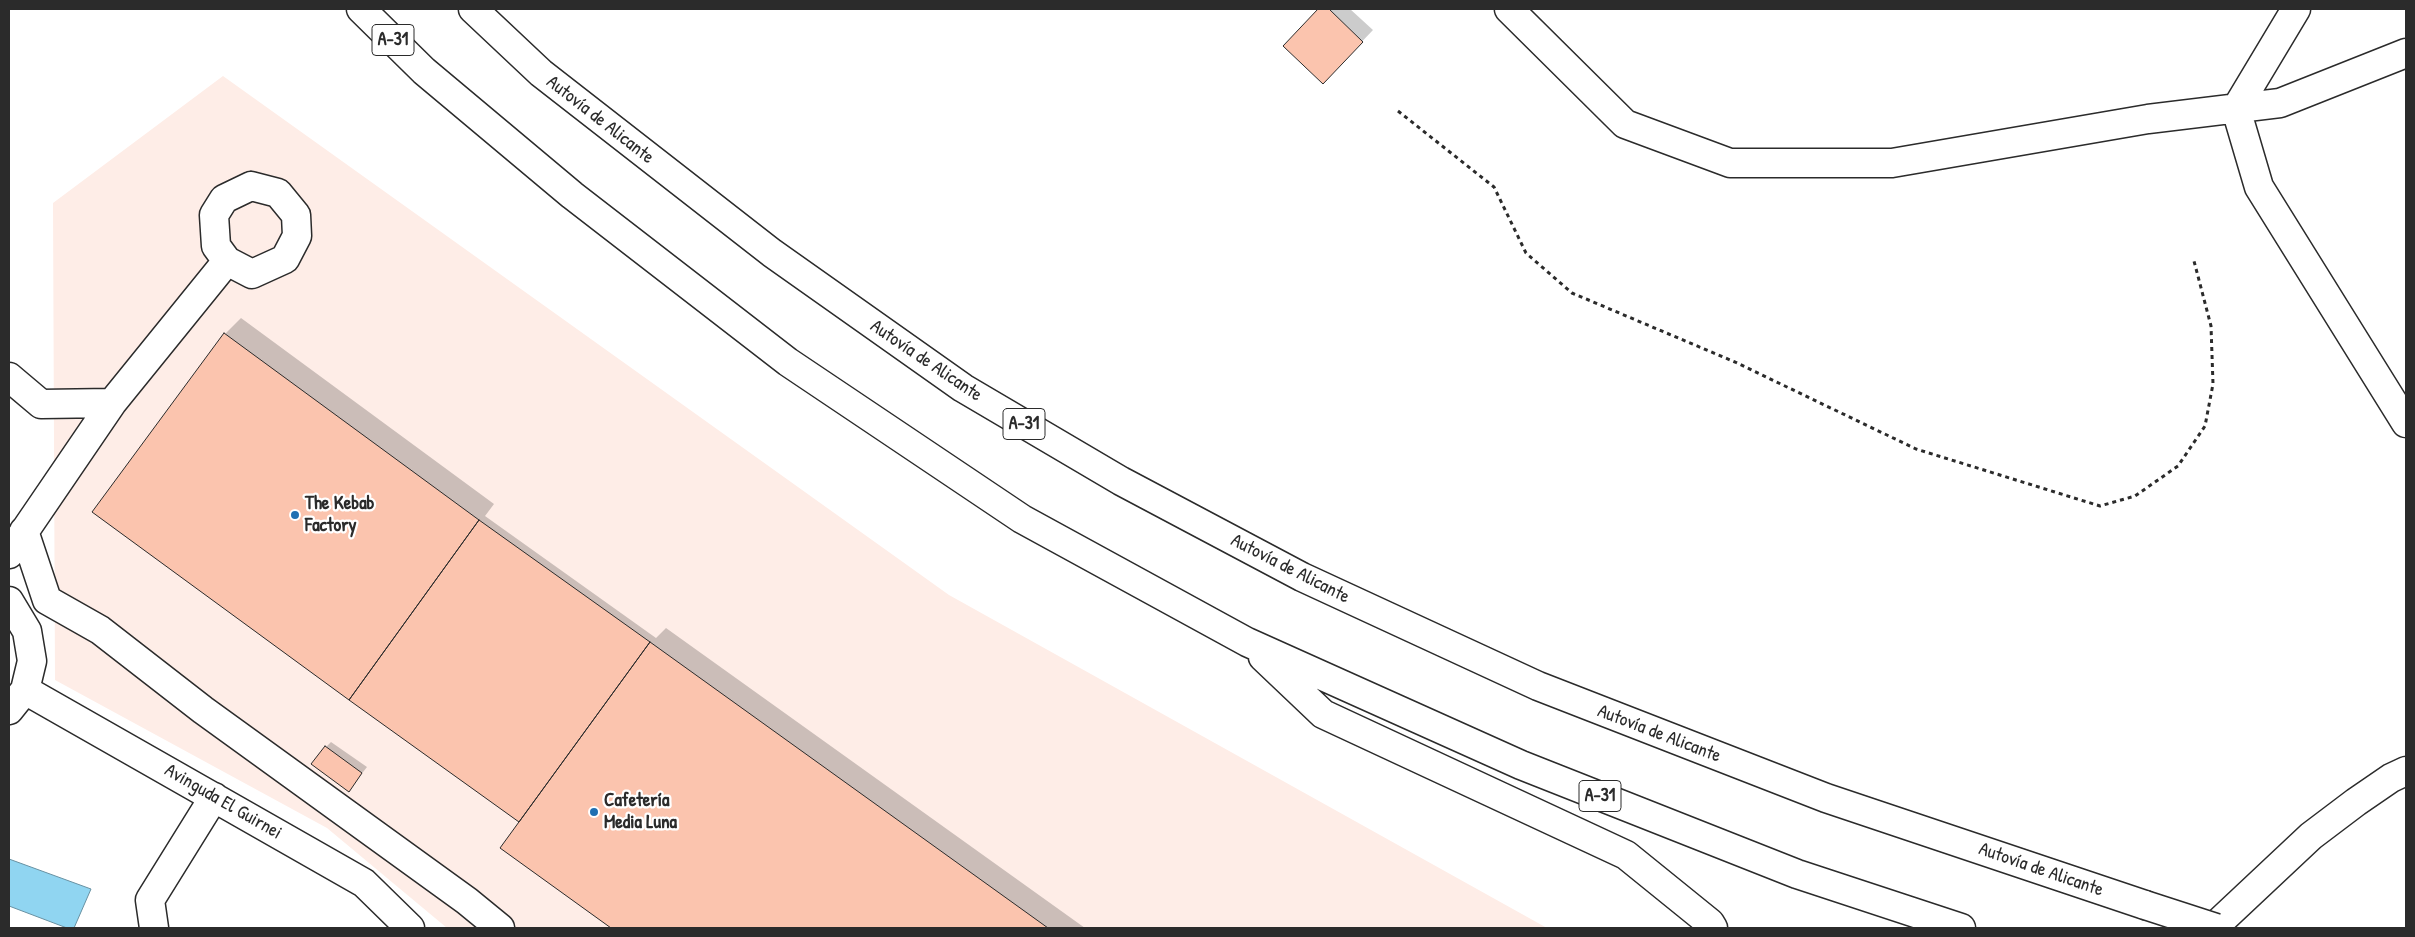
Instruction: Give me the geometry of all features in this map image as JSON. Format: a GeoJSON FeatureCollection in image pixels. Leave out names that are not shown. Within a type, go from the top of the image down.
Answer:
{"type":"FeatureCollection","features":[{"type":"Feature","properties":{"kind":"main road","name":"A-31"},"geometry":{"type":"LineString","coordinates":[[361,9],[424,71],[572,195],[788,362],[1022,519],[1247,642],[1521,765],[1797,874],[1961,928]]}},
{"type":"Feature","properties":{"kind":"main road","name":"Autovía de Alicante"},"geometry":{"type":"LineString","coordinates":[[473,9],[541,73],[772,254],[963,388],[1130,485],[1302,577],[1538,686],[1826,798],[2215,928]]}},
{"type":"Feature","properties":{"kind":"main road"},"geometry":{"type":"LineString","coordinates":[[1509,9],[1625,124],[1730,163],[1892,163],[2148,119],[2280,102],[2406,53]]}},
{"type":"Feature","properties":{"kind":"main road"},"geometry":{"type":"LineString","coordinates":[[2296,9],[2236,108],[2259,187],[2406,423]]}},
{"type":"Feature","properties":{"kind":"main road"},"geometry":{"type":"LineString","coordinates":[[9,554],[112,403],[228,261]]}},
{"type":"Feature","properties":{"kind":"main road"},"geometry":{"type":"LineString","coordinates":[[9,377],[41,404],[112,403]]}},
{"type":"Feature","properties":{"kind":"main road"},"geometry":{"type":"LineString","coordinates":[[24,531],[48,600]]}},
{"type":"Feature","properties":{"kind":"main road"},"geometry":{"type":"LineString","coordinates":[[17,700],[32,661],[27,631],[11,603],[48,600],[100,630],[203,710],[467,900],[500,928]]}},
{"type":"Feature","properties":{"kind":"main road"},"geometry":{"type":"LineString","coordinates":[[1247,642],[1323,714],[1626,855],[1710,923],[1713,928]]}},
{"type":"Feature","properties":{"kind":"main road","name":"Avinguda El Guirnei"},"geometry":{"type":"LineString","coordinates":[[17,700],[214,797],[364,883],[410,928]]}},
{"type":"Feature","properties":{"kind":"main road"},"geometry":{"type":"LineString","coordinates":[[2215,928],[2311,836],[2391,778],[2406,771]]}},
{"type":"Feature","properties":{"kind":"main road"},"geometry":{"type":"LineString","coordinates":[[154,928],[150,900],[214,797]]}},
{"type":"Feature","properties":{"kind":"path"},"geometry":{"type":"LineString","coordinates":[[1398,111],[1494,187],[1526,253],[1572,293],[1735,362],[1916,449],[2100,506],[2135,496],[2178,466],[2204,426],[2214,384],[2211,326],[2194,261]]}},
{"type":"Feature","properties":{"kind":"shaded area"},"geometry":{"type":"Polygon","coordinates":[[[223,76],[949,595],[1547,928],[447,928],[327,828],[55,680],[53,203],[223,76]]]}},
{"type":"Feature","properties":{"kind":"water"},"geometry":{"type":"Polygon","coordinates":[[[9,859],[91,889],[74,928],[67,928],[9,906],[9,859]]]}},
{"type":"Feature","properties":{"kind":"building"},"geometry":{"type":"Polygon","coordinates":[[[1318,9],[1329,9],[1363,42],[1323,84],[1283,46],[1318,9]]]}},
{"type":"Feature","properties":{"kind":"building"},"geometry":{"type":"Polygon","coordinates":[[[224,333],[479,520],[349,700],[92,512],[224,333]]]}},
{"type":"Feature","properties":{"kind":"building"},"geometry":{"type":"Polygon","coordinates":[[[479,520],[650,642],[519,822],[349,700],[479,520]]]}},
{"type":"Feature","properties":{"kind":"building"},"geometry":{"type":"Polygon","coordinates":[[[650,642],[1048,928],[611,928],[500,848],[650,642]]]}},
{"type":"Feature","properties":{"kind":"building"},"geometry":{"type":"Polygon","coordinates":[[[325,746],[362,773],[349,792],[311,764],[325,746]]]}},
{"type":"Feature","properties":{"kind":"place","name":"The Kebab Factory"},"geometry":{"type":"Point","coordinates":[295,515]}},
{"type":"Feature","properties":{"kind":"place","name":"Cafetería Media Luna"},"geometry":{"type":"Point","coordinates":[594,812]}}]}
